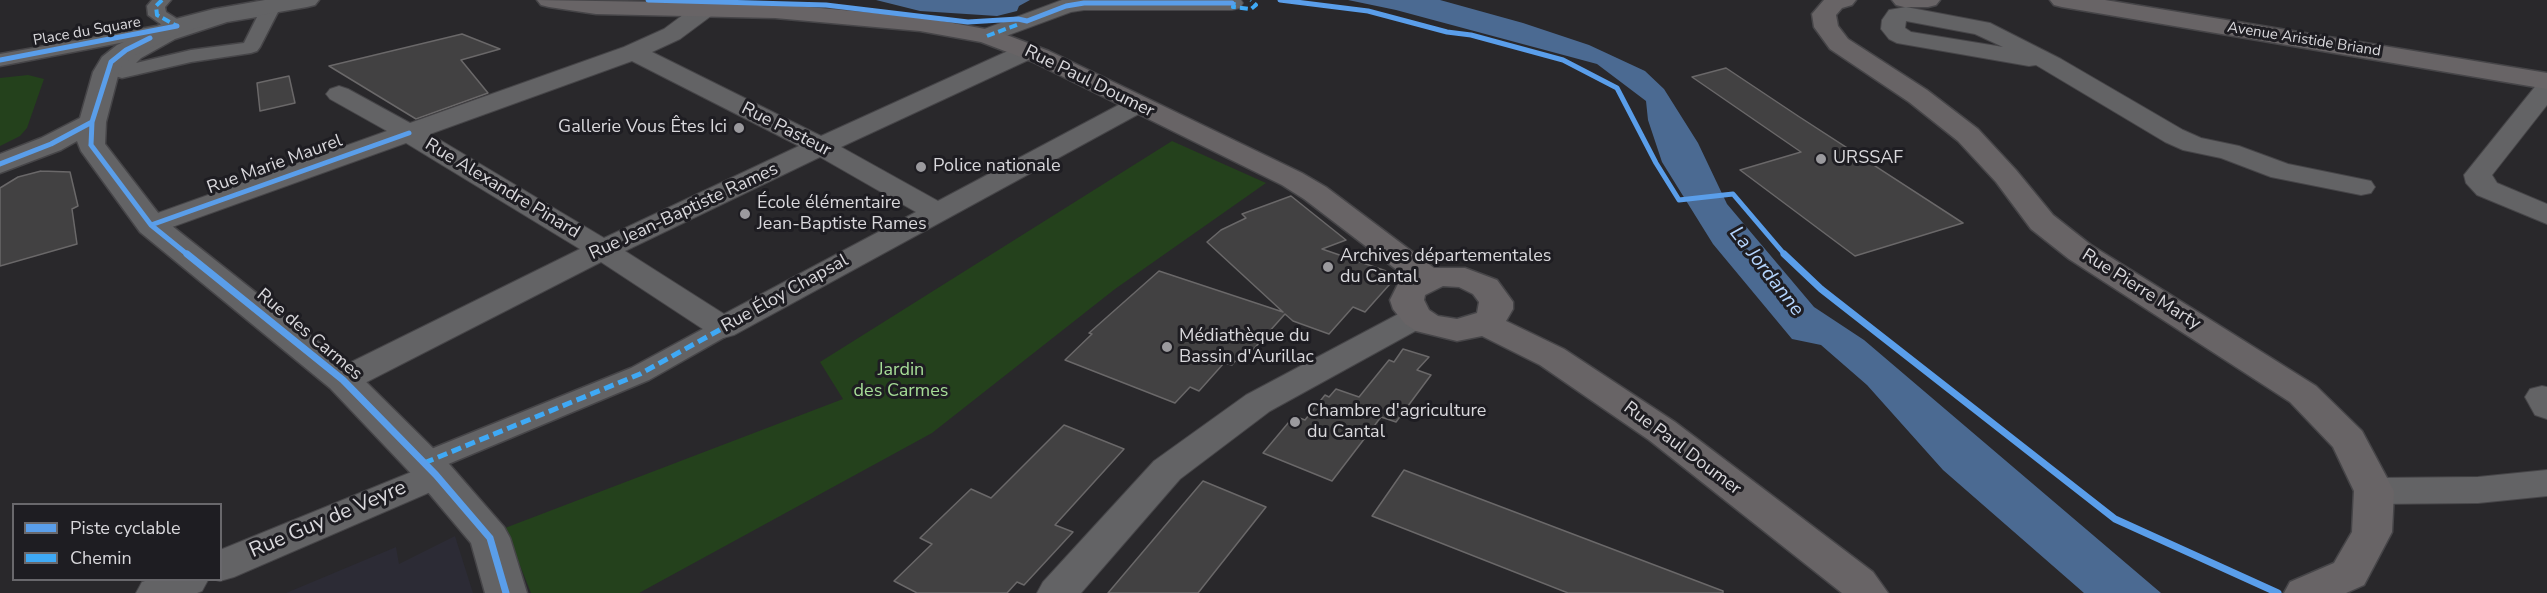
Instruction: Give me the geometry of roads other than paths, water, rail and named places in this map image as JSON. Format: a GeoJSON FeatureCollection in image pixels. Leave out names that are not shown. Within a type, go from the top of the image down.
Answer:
{"type":"FeatureCollection","features":[{"type":"Feature","properties":{"kind":"main road","name":"Rue Paul Doumer"},"geometry":{"type":"LineString","coordinates":[[549,0],[596,7],[719,5]]}},
{"type":"Feature","properties":{"kind":"main road","name":"Rue Paul Doumer"},"geometry":{"type":"LineString","coordinates":[[613,0],[719,5],[920,24],[987,36],[1028,51],[1292,179],[1315,193],[1429,279]]}},
{"type":"Feature","properties":{"kind":"main road","name":"Rue Pierre Marty"},"geometry":{"type":"LineString","coordinates":[[1844,0],[1834,3],[1824,14],[1826,27],[1839,44],[1918,96],[1968,135],[2006,176],[2042,222],[2080,252],[2303,394],[2349,440],[2374,491],[2372,532],[2349,574],[2305,593]]}},
{"type":"Feature","properties":{"kind":"main road"},"geometry":{"type":"LineString","coordinates":[[1904,0],[1928,6]]}},
{"type":"Feature","properties":{"kind":"main road","name":"Avenue Aristide Briand"},"geometry":{"type":"LineString","coordinates":[[2062,0],[2547,81]]}},
{"type":"Feature","properties":{"kind":"main road"},"geometry":{"type":"LineString","coordinates":[[1446,276],[1465,278],[1485,287],[1492,294],[1496,309],[1490,320],[1484,324],[1457,330],[1428,324],[1417,317],[1410,309],[1407,300],[1410,291],[1429,279],[1446,276]]}},
{"type":"Feature","properties":{"kind":"main road","name":"Rue Paul Doumer"},"geometry":{"type":"LineString","coordinates":[[1484,324],[1552,357],[1662,431],[1858,583],[1867,593]]}},
{"type":"Feature","properties":{"kind":"street"},"geometry":{"type":"LineString","coordinates":[[162,0],[156,6],[157,15],[177,26]]}},
{"type":"Feature","properties":{"kind":"street"},"geometry":{"type":"LineString","coordinates":[[0,165],[91,133],[106,72],[111,62],[143,41],[177,26],[214,16],[307,0]]}},
{"type":"Feature","properties":{"kind":"street"},"geometry":{"type":"LineString","coordinates":[[1899,0],[1917,5],[1925,14],[1928,6]]}},
{"type":"Feature","properties":{"kind":"street"},"geometry":{"type":"LineString","coordinates":[[987,36],[1066,6],[1084,3],[1246,1]]}},
{"type":"Feature","properties":{"kind":"street","name":"Rue Marie Maurel"},"geometry":{"type":"LineString","coordinates":[[151,225],[633,52],[672,34],[719,5]]}},
{"type":"Feature","properties":{"kind":"street"},"geometry":{"type":"LineString","coordinates":[[2039,57],[2029,59],[1905,38],[1893,29],[1894,23],[1897,15],[1928,6],[1955,22],[1999,37],[2039,57],[2142,119],[2183,140],[2229,152],[2281,171],[2361,187]]}},
{"type":"Feature","properties":{"kind":"street"},"geometry":{"type":"LineString","coordinates":[[270,10],[251,47],[191,56],[122,72],[125,64],[134,54],[170,35],[224,17],[270,10]]}},
{"type":"Feature","properties":{"kind":"street"},"geometry":{"type":"LineString","coordinates":[[1894,23],[2000,43],[1999,37]]}},
{"type":"Feature","properties":{"kind":"street","name":"Place du Square"},"geometry":{"type":"LineString","coordinates":[[0,60],[127,38],[177,26]]}},
{"type":"Feature","properties":{"kind":"street","name":"Rue Jean-Baptiste Rames"},"geometry":{"type":"LineString","coordinates":[[344,380],[662,220],[1028,51]]}},
{"type":"Feature","properties":{"kind":"street","name":"Rue Pasteur"},"geometry":{"type":"LineString","coordinates":[[633,52],[821,147],[937,212]]}},
{"type":"Feature","properties":{"kind":"street"},"geometry":{"type":"LineString","coordinates":[[2547,88],[2478,176],[2480,183],[2487,189],[2547,215]]}},
{"type":"Feature","properties":{"kind":"street","name":"Rue Alexandre Pinard"},"geometry":{"type":"LineString","coordinates":[[339,94],[409,133],[603,250],[723,328]]}},
{"type":"Feature","properties":{"kind":"street","name":"Rue Éloy Chapsal"},"geometry":{"type":"LineString","coordinates":[[430,469],[640,374],[1137,105]]}},
{"type":"Feature","properties":{"kind":"street"},"geometry":{"type":"LineString","coordinates":[[2520,123],[2547,131]]}},
{"type":"Feature","properties":{"kind":"street","name":"Rue des Carmes"},"geometry":{"type":"LineString","coordinates":[[91,133],[151,225],[344,380],[430,469],[490,538],[506,593]]}},
{"type":"Feature","properties":{"kind":"street"},"geometry":{"type":"LineString","coordinates":[[1057,593],[1167,470],[1258,403],[1417,317]]}},
{"type":"Feature","properties":{"kind":"street","name":"Rue Guy de Veyre"},"geometry":{"type":"LineString","coordinates":[[222,565],[430,469]]}},
{"type":"Feature","properties":{"kind":"street"},"geometry":{"type":"LineString","coordinates":[[2374,491],[2478,490],[2547,483]]}},
{"type":"Feature","properties":{"kind":"street"},"geometry":{"type":"LineString","coordinates":[[156,593],[183,581]]}},
{"type":"Feature","properties":{"kind":"water"},"geometry":{"type":"Polygon","coordinates":[[[876,0],[1030,0],[1019,6],[1017,11],[997,16],[920,11],[876,0]]]}},
{"type":"Feature","properties":{"kind":"water","name":"La Jordanne"},"geometry":{"type":"Polygon","coordinates":[[[1348,0],[1440,0],[1523,23],[1589,45],[1645,71],[1664,89],[1698,143],[1727,204],[1814,307],[1864,340],[2161,593],[2084,593],[1943,470],[1867,385],[1821,345],[1792,339],[1713,244],[1662,162],[1648,120],[1646,101],[1597,64],[1396,10],[1348,0]]]}},
{"type":"Feature","properties":{"kind":"place","name":"Gallerie Vous Êtes Ici"},"geometry":{"type":"Point","coordinates":[739,128]}},
{"type":"Feature","properties":{"kind":"place","name":"URSSAF"},"geometry":{"type":"Point","coordinates":[1821,159]}},
{"type":"Feature","properties":{"kind":"place","name":"Police nationale"},"geometry":{"type":"Point","coordinates":[921,167]}},
{"type":"Feature","properties":{"kind":"place","name":"École élémentaire Jean-Baptiste Rames"},"geometry":{"type":"Point","coordinates":[745,214]}},
{"type":"Feature","properties":{"kind":"place","name":"Archives départementales du Cantal"},"geometry":{"type":"Point","coordinates":[1328,267]}},
{"type":"Feature","properties":{"kind":"place","name":"Médiathèque du Bassin d'Aurillac"},"geometry":{"type":"Point","coordinates":[1167,347]}},
{"type":"Feature","properties":{"kind":"place","name":"Chambre d'agriculture du Cantal"},"geometry":{"type":"Point","coordinates":[1295,422]}},
{"type":"Feature","properties":{"kind":"park label","name":"Jardin des Carmes"},"geometry":{"type":"Point","coordinates":[901,382]}}]}
